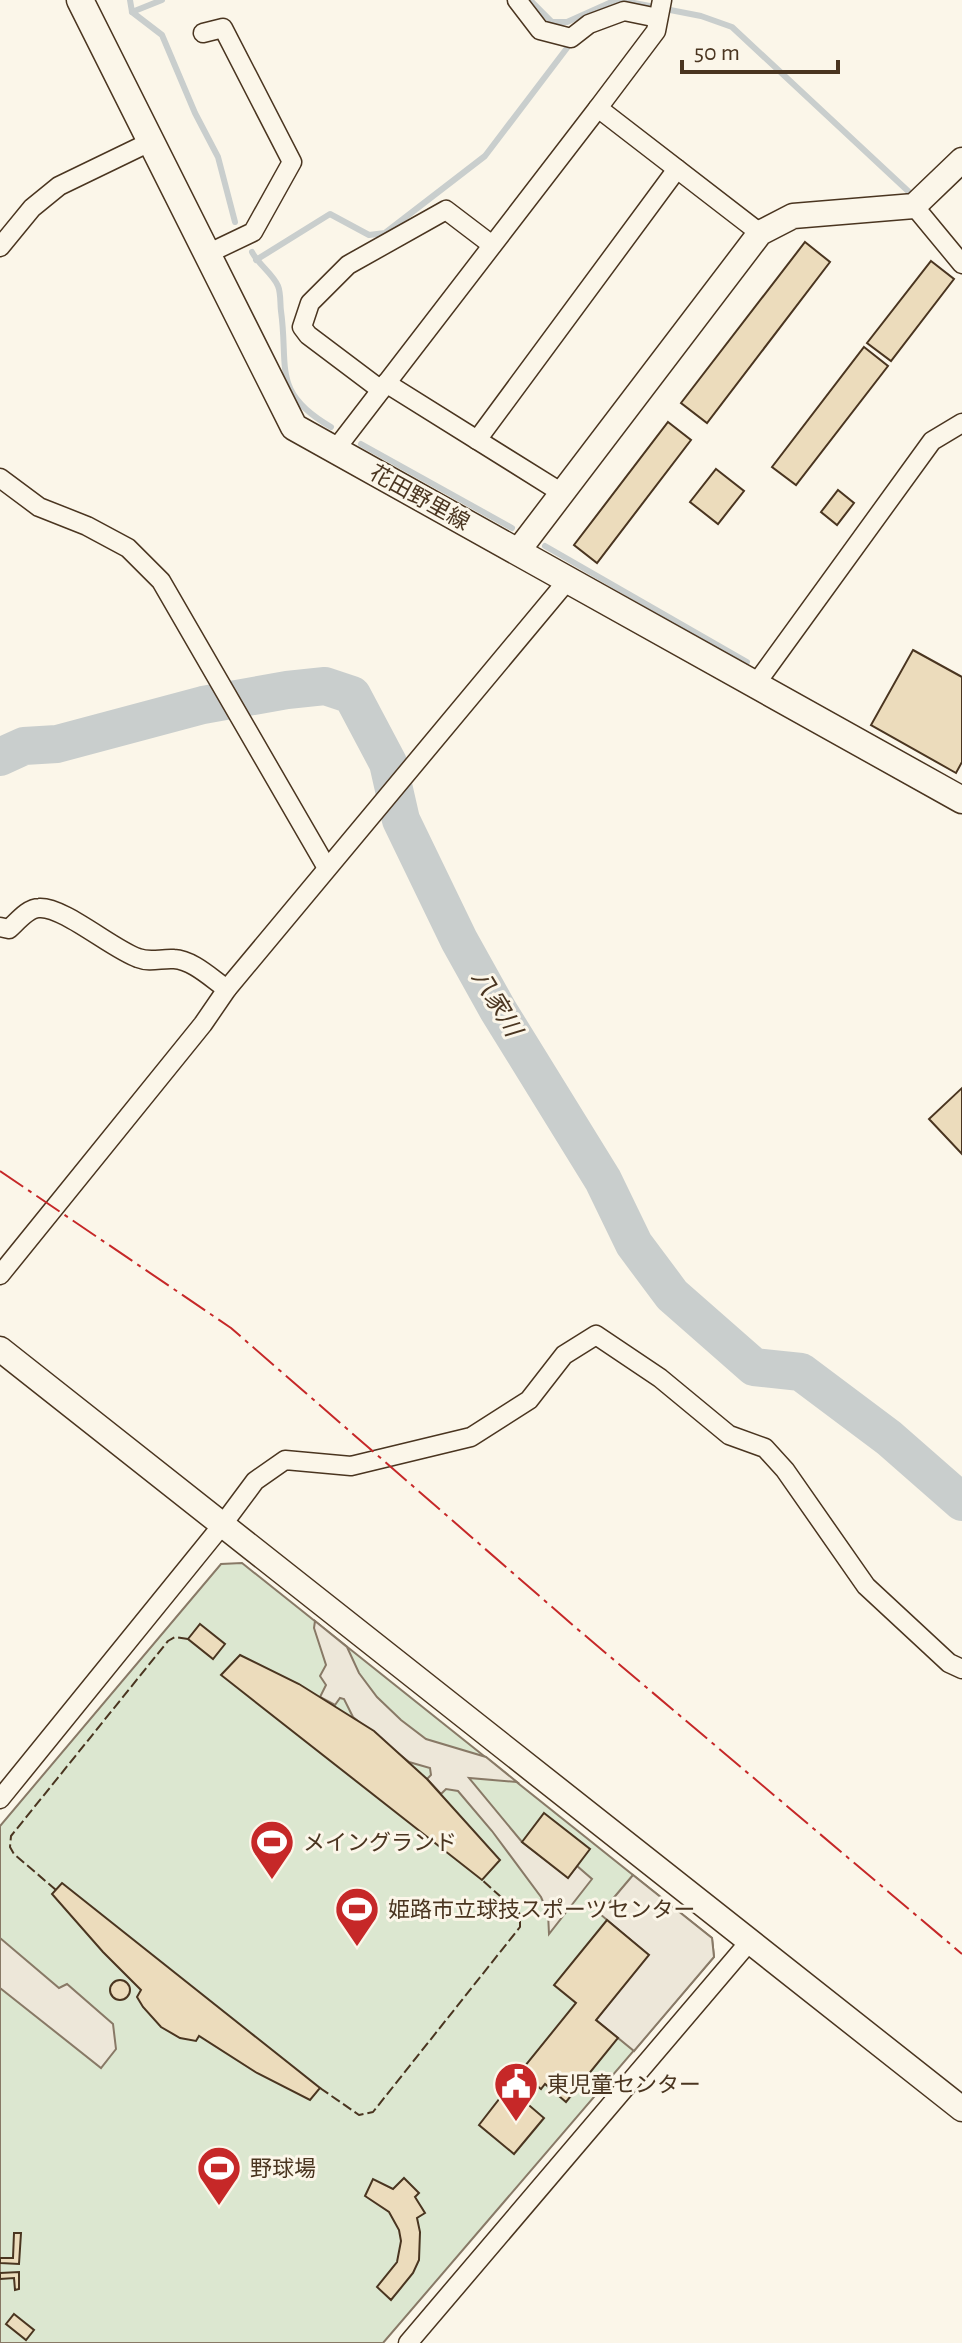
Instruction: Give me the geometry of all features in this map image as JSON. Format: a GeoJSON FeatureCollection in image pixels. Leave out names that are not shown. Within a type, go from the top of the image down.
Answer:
{"type":"FeatureCollection","features":[{"type":"Feature","properties":{"kind":"main road","name":"花田野里線"},"geometry":{"type":"LineString","coordinates":[[80,0],[294,427],[962,800]]}},
{"type":"Feature","properties":{"kind":"street"},"geometry":{"type":"LineString","coordinates":[[335,450],[656,31],[660,9],[624,11],[589,24],[571,38],[540,30],[517,0]]}},
{"type":"Feature","properties":{"kind":"street"},"geometry":{"type":"LineString","coordinates":[[203,33],[223,28],[292,162],[253,232],[207,254]]}},
{"type":"Feature","properties":{"kind":"street"},"geometry":{"type":"LineString","coordinates":[[598,108],[760,233]]}},
{"type":"Feature","properties":{"kind":"street"},"geometry":{"type":"LineString","coordinates":[[0,247],[32,208],[59,186],[150,142]]}},
{"type":"Feature","properties":{"kind":"street"},"geometry":{"type":"LineString","coordinates":[[518,551],[760,233],[793,216],[914,206],[962,160]]}},
{"type":"Feature","properties":{"kind":"street"},"geometry":{"type":"LineString","coordinates":[[477,440],[677,169]]}},
{"type":"Feature","properties":{"kind":"street"},"geometry":{"type":"LineString","coordinates":[[914,206],[962,264]]}},
{"type":"Feature","properties":{"kind":"street"},"geometry":{"type":"LineString","coordinates":[[492,245],[446,210],[348,265],[310,303],[302,327],[308,335],[383,387],[562,493]]}},
{"type":"Feature","properties":{"kind":"street"},"geometry":{"type":"LineString","coordinates":[[755,685],[932,441],[962,423]]}},
{"type":"Feature","properties":{"kind":"street"},"geometry":{"type":"LineString","coordinates":[[0,478],[39,507],[87,526],[128,548],[161,581],[327,868]]}},
{"type":"Feature","properties":{"kind":"street"},"geometry":{"type":"LineString","coordinates":[[0,1275],[203,1024],[227,989],[567,581]]}},
{"type":"Feature","properties":{"kind":"street"},"geometry":{"type":"LineString","coordinates":[[0,927],[9,929],[26,913],[39,908],[56,912],[137,958],[155,962],[173,959],[188,962],[227,989]]}},
{"type":"Feature","properties":{"kind":"street"},"geometry":{"type":"LineString","coordinates":[[0,1799],[255,1481],[285,1460],[351,1466],[471,1437],[529,1400],[564,1355],[596,1335],[660,1378],[729,1435],[765,1448],[785,1470],[866,1586],[949,1663],[962,1669]]}},
{"type":"Feature","properties":{"kind":"street"},"geometry":{"type":"LineString","coordinates":[[0,1349],[962,2109]]}},
{"type":"Feature","properties":{"kind":"street"},"geometry":{"type":"LineString","coordinates":[[408,2343],[750,1941]]}},
{"type":"Feature","properties":{"kind":"green space","name":"姫路市立球技スポーツセンター"},"geometry":{"type":"Polygon","coordinates":[[[242,1563],[712,1938],[714,1957],[383,2343],[0,2343],[0,1826],[221,1564],[242,1563]]]}},
{"type":"Feature","properties":{"kind":"shaded area"},"geometry":{"type":"Polygon","coordinates":[[[315,1621],[347,1647],[359,1673],[377,1697],[401,1720],[426,1739],[486,1757],[517,1782],[469,1778],[522,1842],[568,1877],[577,1866],[592,1879],[549,1934],[548,1913],[541,1897],[458,1791],[446,1789],[441,1794],[427,1779],[431,1775],[430,1768],[409,1762],[353,1717],[344,1699],[340,1698],[335,1705],[320,1697],[326,1685],[320,1676],[326,1665],[314,1628],[315,1621]]]}},
{"type":"Feature","properties":{"kind":"shaded area"},"geometry":{"type":"Polygon","coordinates":[[[633,1875],[712,1938],[714,1957],[634,2051],[596,2020],[648,1955],[600,1914],[633,1875]]]}},
{"type":"Feature","properties":{"kind":"shaded area"},"geometry":{"type":"Polygon","coordinates":[[[0,1938],[59,1988],[67,1984],[113,2024],[116,2049],[101,2068],[0,1988],[0,1938]]]}},
{"type":"Feature","properties":{"kind":"building"},"geometry":{"type":"Polygon","coordinates":[[[805,242],[830,262],[707,423],[681,403],[805,242]]]}},
{"type":"Feature","properties":{"kind":"building"},"geometry":{"type":"Polygon","coordinates":[[[931,261],[954,279],[891,361],[867,343],[931,261]]]}},
{"type":"Feature","properties":{"kind":"building"},"geometry":{"type":"Polygon","coordinates":[[[864,347],[888,366],[796,485],[772,467],[864,347]]]}},
{"type":"Feature","properties":{"kind":"building"},"geometry":{"type":"Polygon","coordinates":[[[668,422],[691,440],[597,563],[574,545],[668,422]]]}},
{"type":"Feature","properties":{"kind":"building"},"geometry":{"type":"Polygon","coordinates":[[[716,469],[744,491],[718,524],[690,502],[716,469]]]}},
{"type":"Feature","properties":{"kind":"building"},"geometry":{"type":"Polygon","coordinates":[[[838,490],[854,503],[837,525],[821,512],[838,490]]]}},
{"type":"Feature","properties":{"kind":"building"},"geometry":{"type":"Polygon","coordinates":[[[913,650],[962,677],[962,762],[956,773],[871,725],[913,650]]]}},
{"type":"Feature","properties":{"kind":"building"},"geometry":{"type":"Polygon","coordinates":[[[962,1088],[962,1154],[929,1119],[962,1088]]]}},
{"type":"Feature","properties":{"kind":"building"},"geometry":{"type":"Polygon","coordinates":[[[200,1624],[225,1644],[213,1659],[188,1639],[200,1624]]]}},
{"type":"Feature","properties":{"kind":"building"},"geometry":{"type":"Polygon","coordinates":[[[240,1655],[299,1684],[374,1731],[427,1779],[500,1860],[482,1880],[221,1675],[240,1655]]]}},
{"type":"Feature","properties":{"kind":"building"},"geometry":{"type":"Polygon","coordinates":[[[544,1813],[590,1849],[568,1878],[522,1842],[544,1813]]]}},
{"type":"Feature","properties":{"kind":"building"},"geometry":{"type":"Polygon","coordinates":[[[62,1883],[320,2088],[310,2100],[257,2073],[199,2036],[196,2041],[180,2038],[161,2027],[137,1997],[141,1990],[52,1894],[62,1883]]]}},
{"type":"Feature","properties":{"kind":"building"},"geometry":{"type":"Polygon","coordinates":[[[607,1920],[649,1955],[596,2020],[618,2038],[566,2102],[545,2084],[541,2089],[520,2072],[576,2003],[554,1985],[607,1920]]]}},
{"type":"Feature","properties":{"kind":"building"},"geometry":{"type":"Polygon","coordinates":[[[120,1980],[127,1983],[130,1990],[127,1997],[120,2000],[113,1997],[110,1990],[113,1983],[120,1980]]]}},
{"type":"Feature","properties":{"kind":"building"},"geometry":{"type":"Polygon","coordinates":[[[517,2095],[544,2118],[514,2154],[479,2125],[500,2098],[509,2105],[517,2095]]]}},
{"type":"Feature","properties":{"kind":"building"},"geometry":{"type":"Polygon","coordinates":[[[404,2178],[419,2193],[415,2197],[425,2213],[417,2218],[419,2260],[413,2273],[391,2300],[377,2287],[397,2262],[401,2241],[399,2230],[389,2212],[365,2196],[373,2179],[393,2189],[404,2178]]]}},
{"type":"Feature","properties":{"kind":"building"},"geometry":{"type":"Polygon","coordinates":[[[14,2233],[21,2233],[19,2264],[0,2263],[0,2258],[13,2258],[14,2233]]]}},
{"type":"Feature","properties":{"kind":"building"},"geometry":{"type":"Polygon","coordinates":[[[19,2272],[19,2289],[15,2290],[14,2278],[0,2279],[0,2273],[19,2272]]]}},
{"type":"Feature","properties":{"kind":"building"},"geometry":{"type":"Polygon","coordinates":[[[14,2314],[34,2330],[26,2340],[6,2324],[14,2314]]]}},
{"type":"Feature","properties":{"kind":"waterway"},"geometry":{"type":"LineString","coordinates":[[130,0],[132,12],[162,0]]}},
{"type":"Feature","properties":{"kind":"waterway"},"geometry":{"type":"LineString","coordinates":[[530,0],[552,22],[567,22],[616,0]]}},
{"type":"Feature","properties":{"kind":"waterway"},"geometry":{"type":"LineString","coordinates":[[619,0],[701,16],[732,27],[908,191]]}},
{"type":"Feature","properties":{"kind":"waterway"},"geometry":{"type":"LineString","coordinates":[[132,12],[162,35],[195,113],[218,157],[235,222]]}},
{"type":"Feature","properties":{"kind":"waterway"},"geometry":{"type":"LineString","coordinates":[[256,260],[330,214],[369,235],[385,233],[485,156],[567,48]]}},
{"type":"Feature","properties":{"kind":"waterway"},"geometry":{"type":"LineString","coordinates":[[252,252],[279,289],[286,377],[291,390],[299,402],[331,427]]}},
{"type":"Feature","properties":{"kind":"waterway"},"geometry":{"type":"LineString","coordinates":[[361,444],[512,528]]}},
{"type":"Feature","properties":{"kind":"waterway"},"geometry":{"type":"LineString","coordinates":[[545,546],[747,662]]}},
{"type":"Feature","properties":{"kind":"waterway","name":"八家川"},"geometry":{"type":"LineString","coordinates":[[0,757],[24,746],[57,744],[203,705],[287,690],[325,686],[352,695],[388,763],[401,820],[459,940],[498,1010],[603,1180],[634,1244],[672,1295],[754,1367],[801,1372],[889,1438],[962,1502]]}},
{"type":"Feature","properties":{"kind":"fence"},"geometry":{"type":"LineString","coordinates":[[56,1890],[14,1854],[10,1847],[11,1836],[168,1641],[175,1637],[188,1639]]}},
{"type":"Feature","properties":{"kind":"fence"},"geometry":{"type":"LineString","coordinates":[[320,2088],[359,2115],[373,2112],[520,1927],[520,1914],[482,1880]]}},
{"type":"Feature","properties":{"kind":"power"},"geometry":{"type":"LineString","coordinates":[[0,1171],[231,1328],[575,1627],[962,1954]]}},
{"type":"Feature","properties":{"kind":"place","name":"メイングランド"},"geometry":{"type":"Point","coordinates":[272,1881]}},
{"type":"Feature","properties":{"kind":"place","name":"姫路市立球技スポーツセンター"},"geometry":{"type":"Point","coordinates":[357,1948]}},
{"type":"Feature","properties":{"kind":"place","name":"東児童センター"},"geometry":{"type":"Point","coordinates":[516,2123]}},
{"type":"Feature","properties":{"kind":"place","name":"野球場"},"geometry":{"type":"Point","coordinates":[219,2207]}}]}
